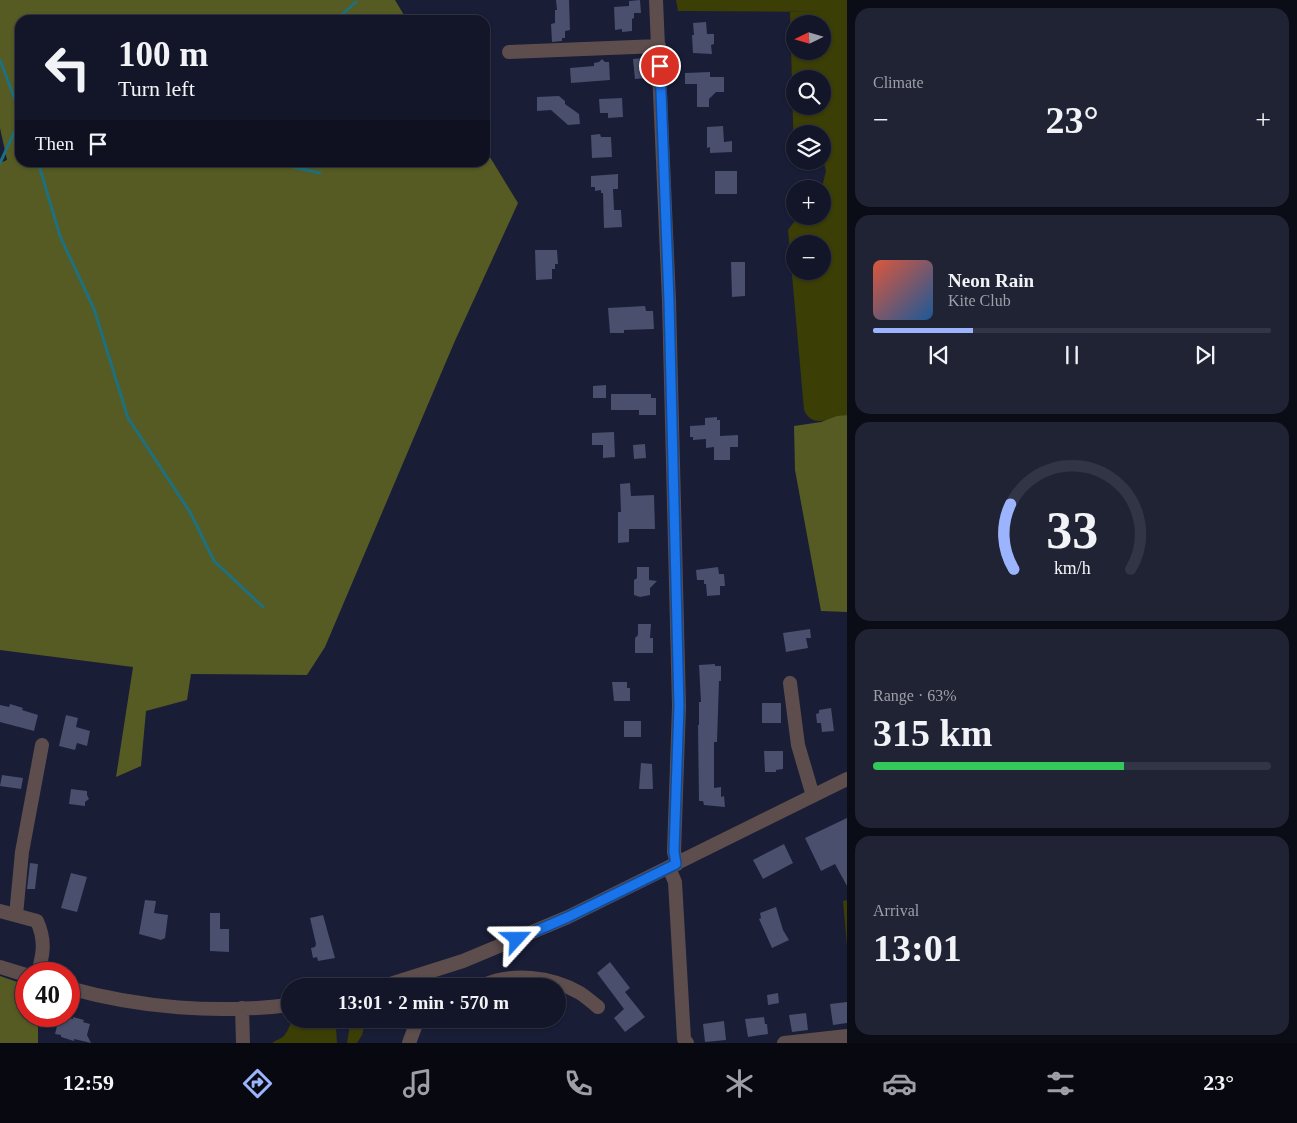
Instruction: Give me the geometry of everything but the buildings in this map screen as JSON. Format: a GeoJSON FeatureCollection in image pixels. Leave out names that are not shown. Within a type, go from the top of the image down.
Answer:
{"type":"FeatureCollection","features":[{"type":"Feature","properties":{"kind":"street"},"geometry":{"type":"LineString","coordinates":[[656,0],[669,301],[679,706],[673,866],[684,1039],[687,1043]]}},
{"type":"Feature","properties":{"kind":"street"},"geometry":{"type":"LineString","coordinates":[[509,52],[659,46]]}},
{"type":"Feature","properties":{"kind":"street"},"geometry":{"type":"LineString","coordinates":[[790,683],[798,745],[813,796]]}},
{"type":"Feature","properties":{"kind":"street"},"geometry":{"type":"LineString","coordinates":[[16,915],[22,852],[42,745]]}},
{"type":"Feature","properties":{"kind":"street"},"geometry":{"type":"LineString","coordinates":[[413,978],[500,946],[568,917],[847,780]]}},
{"type":"Feature","properties":{"kind":"street"},"geometry":{"type":"LineString","coordinates":[[0,912],[37,922],[42,933],[44,948],[41,962]]}},
{"type":"Feature","properties":{"kind":"street"},"geometry":{"type":"LineString","coordinates":[[0,967],[15,972]]}},
{"type":"Feature","properties":{"kind":"street"},"geometry":{"type":"LineString","coordinates":[[504,978],[525,978]]}},
{"type":"Feature","properties":{"kind":"street"},"geometry":{"type":"LineString","coordinates":[[566,986],[581,993],[598,1007]]}},
{"type":"Feature","properties":{"kind":"street"},"geometry":{"type":"LineString","coordinates":[[80,990],[159,1005],[200,1008],[281,1006]]}},
{"type":"Feature","properties":{"kind":"street"},"geometry":{"type":"LineString","coordinates":[[242,1008],[243,1043]]}},
{"type":"Feature","properties":{"kind":"street"},"geometry":{"type":"LineString","coordinates":[[409,1043],[415,1028]]}},
{"type":"Feature","properties":{"kind":"street"},"geometry":{"type":"LineString","coordinates":[[784,1043],[847,1036]]}},
{"type":"Feature","properties":{"kind":"shaded area"},"geometry":{"type":"Polygon","coordinates":[[[676,0],[847,0],[847,415],[818,421],[812,420],[804,410],[792,280],[831,280],[831,235],[788,235],[788,230],[792,225],[831,225],[831,180],[824,180],[826,170],[831,170],[831,125],[793,125],[793,115],[831,115],[831,70],[792,70],[791,60],[831,60],[831,15],[790,15],[790,12],[827,12],[678,11],[676,0]]]}},
{"type":"Feature","properties":{"kind":"shaded area"},"geometry":{"type":"Polygon","coordinates":[[[847,900],[847,946],[843,901],[847,900]]]}},
{"type":"Feature","properties":{"kind":"shaded area"},"geometry":{"type":"Polygon","coordinates":[[[289,1028],[336,1028],[337,1043],[272,1043],[285,1035],[289,1028]]]}},
{"type":"Feature","properties":{"kind":"shaded area"},"geometry":{"type":"Polygon","coordinates":[[[350,1028],[364,1028],[357,1043],[347,1043],[350,1028]]]}},
{"type":"Feature","properties":{"kind":"green space"},"geometry":{"type":"Polygon","coordinates":[[[0,0],[395,0],[404,15],[15,15],[15,167],[490,167],[490,157],[518,203],[454,343],[325,647],[307,675],[191,674],[187,700],[146,711],[141,766],[116,777],[133,667],[0,650],[0,163],[7,160],[0,128],[0,0]]]}},
{"type":"Feature","properties":{"kind":"green space"},"geometry":{"type":"Polygon","coordinates":[[[847,415],[847,612],[821,611],[795,470],[794,426],[821,422],[837,416],[847,415]]]}},
{"type":"Feature","properties":{"kind":"green space"},"geometry":{"type":"Polygon","coordinates":[[[0,976],[15,981],[15,1027],[38,1027],[38,1043],[0,1043],[0,976]]]}},
{"type":"Feature","properties":{"kind":"waterway"},"geometry":{"type":"LineString","coordinates":[[342,15],[356,2]]}},
{"type":"Feature","properties":{"kind":"waterway"},"geometry":{"type":"LineString","coordinates":[[0,60],[15,100]]}},
{"type":"Feature","properties":{"kind":"waterway"},"geometry":{"type":"LineString","coordinates":[[0,163],[15,131]]}},
{"type":"Feature","properties":{"kind":"waterway"},"geometry":{"type":"LineString","coordinates":[[39,167],[60,236],[94,309],[128,418],[190,512],[214,561],[263,607]]}},
{"type":"Feature","properties":{"kind":"waterway"},"geometry":{"type":"LineString","coordinates":[[293,167],[320,173]]}},
{"type":"Feature","properties":{"kind":"route"},"geometry":{"type":"LineString","coordinates":[[517,939],[568,917],[676,864],[674,852],[679,706],[669,301],[660,66]]}}]}
